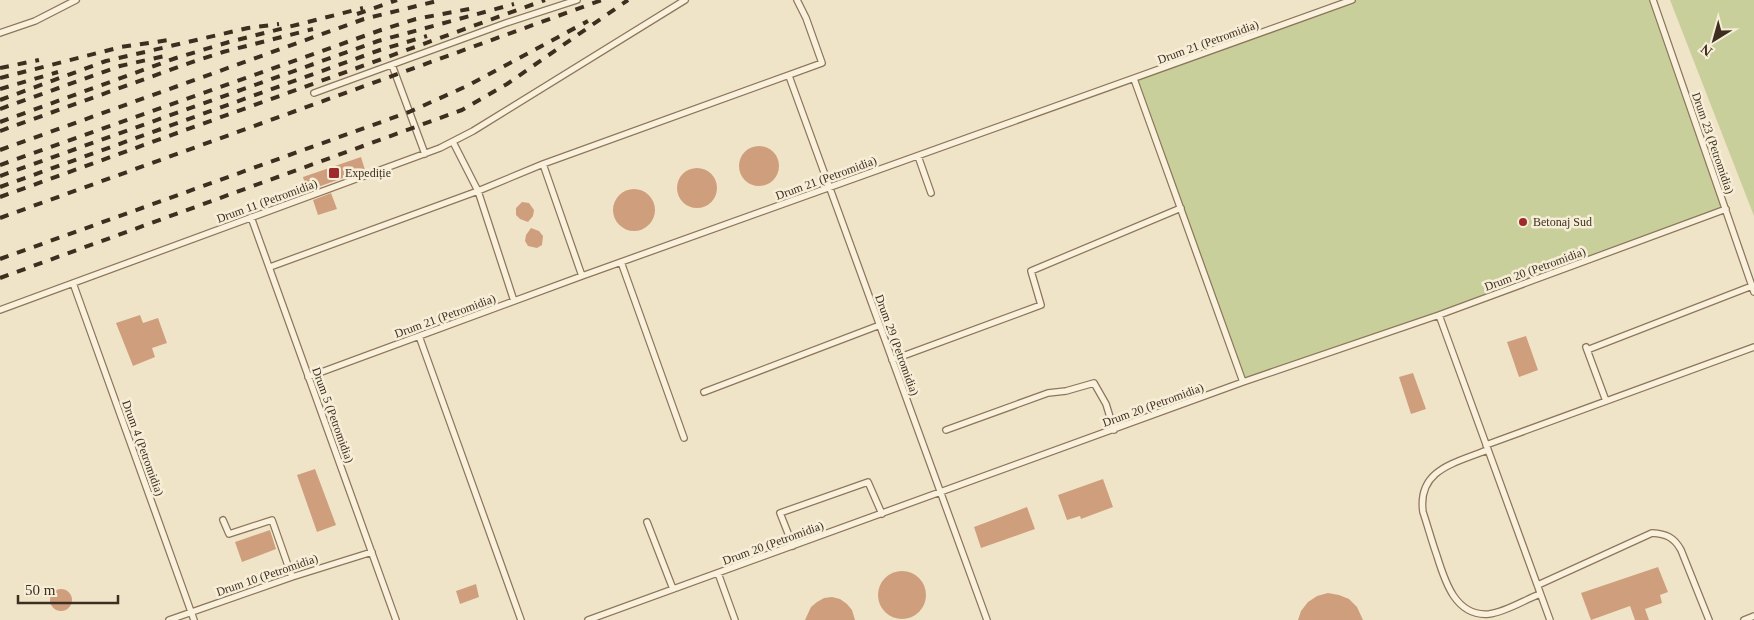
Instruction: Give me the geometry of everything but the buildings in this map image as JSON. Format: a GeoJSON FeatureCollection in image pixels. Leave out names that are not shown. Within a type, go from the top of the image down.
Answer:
{"type":"FeatureCollection","features":[{"type":"Feature","properties":{"kind":"lane"},"geometry":{"type":"LineString","coordinates":[[0,34],[35,21],[76,0]]}},
{"type":"Feature","properties":{"kind":"lane"},"geometry":{"type":"LineString","coordinates":[[314,92],[506,23],[577,0]]}},
{"type":"Feature","properties":{"kind":"lane","name":"Drum 11 (Petromidia)"},"geometry":{"type":"LineString","coordinates":[[0,310],[425,154],[453,142],[686,0]]}},
{"type":"Feature","properties":{"kind":"lane"},"geometry":{"type":"LineString","coordinates":[[270,268],[478,191],[544,164],[822,63],[806,18],[797,0]]}},
{"type":"Feature","properties":{"kind":"lane","name":"Drum 21 (Petromidia)"},"geometry":{"type":"LineString","coordinates":[[308,377],[582,276],[1352,0]]}},
{"type":"Feature","properties":{"kind":"lane","name":"Drum 23 (Petromidia)"},"geometry":{"type":"LineString","coordinates":[[1653,0],[1753,289]]}},
{"type":"Feature","properties":{"kind":"lane"},"geometry":{"type":"LineString","coordinates":[[392,65],[425,154]]}},
{"type":"Feature","properties":{"kind":"lane","name":"Drum 29 (Petromidia)"},"geometry":{"type":"LineString","coordinates":[[788,76],[987,620]]}},
{"type":"Feature","properties":{"kind":"lane"},"geometry":{"type":"LineString","coordinates":[[1134,79],[1243,382]]}},
{"type":"Feature","properties":{"kind":"lane"},"geometry":{"type":"LineString","coordinates":[[453,142],[478,191],[514,301]]}},
{"type":"Feature","properties":{"kind":"lane"},"geometry":{"type":"LineString","coordinates":[[918,156],[931,193]]}},
{"type":"Feature","properties":{"kind":"lane"},"geometry":{"type":"LineString","coordinates":[[544,164],[582,276]]}},
{"type":"Feature","properties":{"kind":"lane"},"geometry":{"type":"LineString","coordinates":[[892,360],[1041,305],[1031,271],[1181,208]]}},
{"type":"Feature","properties":{"kind":"lane","name":"Drum 20 (Petromidia)"},"geometry":{"type":"LineString","coordinates":[[588,620],[1243,382],[1440,315],[1726,210]]}},
{"type":"Feature","properties":{"kind":"lane","name":"Drum 5 (Petromidia)"},"geometry":{"type":"LineString","coordinates":[[251,217],[396,620]]}},
{"type":"Feature","properties":{"kind":"lane"},"geometry":{"type":"LineString","coordinates":[[621,262],[684,438]]}},
{"type":"Feature","properties":{"kind":"lane","name":"Drum 4 (Petromidia)"},"geometry":{"type":"LineString","coordinates":[[73,283],[194,620]]}},
{"type":"Feature","properties":{"kind":"lane"},"geometry":{"type":"LineString","coordinates":[[1606,402],[1587,348],[1753,289]]}},
{"type":"Feature","properties":{"kind":"lane"},"geometry":{"type":"LineString","coordinates":[[1440,315],[1550,620]]}},
{"type":"Feature","properties":{"kind":"lane"},"geometry":{"type":"LineString","coordinates":[[704,392],[880,325]]}},
{"type":"Feature","properties":{"kind":"lane"},"geometry":{"type":"LineString","coordinates":[[419,336],[520,620]]}},
{"type":"Feature","properties":{"kind":"lane"},"geometry":{"type":"LineString","coordinates":[[1540,594],[1499,612],[1483,614],[1460,604],[1454,598],[1445,581],[1423,512],[1424,488],[1432,476],[1440,470],[1487,448],[1754,348]]}},
{"type":"Feature","properties":{"kind":"lane"},"geometry":{"type":"LineString","coordinates":[[946,430],[1048,393],[1066,391],[1094,383],[1106,404],[1114,430]]}},
{"type":"Feature","properties":{"kind":"lane"},"geometry":{"type":"LineString","coordinates":[[792,546],[780,514],[868,482],[882,514]]}},
{"type":"Feature","properties":{"kind":"lane"},"geometry":{"type":"LineString","coordinates":[[223,520],[229,534],[272,520],[292,576]]}},
{"type":"Feature","properties":{"kind":"lane"},"geometry":{"type":"LineString","coordinates":[[647,522],[673,589]]}},
{"type":"Feature","properties":{"kind":"lane"},"geometry":{"type":"LineString","coordinates":[[1538,585],[1652,533],[1668,535],[1677,543],[1681,550],[1709,620]]}},
{"type":"Feature","properties":{"kind":"lane","name":"Drum 10 (Petromidia)"},"geometry":{"type":"LineString","coordinates":[[169,620],[292,576],[372,552]]}},
{"type":"Feature","properties":{"kind":"lane"},"geometry":{"type":"LineString","coordinates":[[718,573],[735,620]]}},
{"type":"Feature","properties":{"kind":"lane"},"geometry":{"type":"LineString","coordinates":[[1744,620],[1754,616]]}},
{"type":"Feature","properties":{"kind":"green space"},"geometry":{"type":"Polygon","coordinates":[[[1352,0],[1653,0],[1726,209],[1243,382],[1134,79],[1352,0]]]}},
{"type":"Feature","properties":{"kind":"green space"},"geometry":{"type":"Polygon","coordinates":[[[1670,0],[1754,0],[1754,216],[1670,0]]]}},
{"type":"Feature","properties":{"kind":"railway"},"geometry":{"type":"LineString","coordinates":[[357,14],[397,0]]}},
{"type":"Feature","properties":{"kind":"railway"},"geometry":{"type":"LineString","coordinates":[[0,150],[364,19],[441,0]]}},
{"type":"Feature","properties":{"kind":"railway"},"geometry":{"type":"LineString","coordinates":[[0,197],[545,0]]}},
{"type":"Feature","properties":{"kind":"railway"},"geometry":{"type":"LineString","coordinates":[[0,218],[602,0]]}},
{"type":"Feature","properties":{"kind":"railway"},"geometry":{"type":"LineString","coordinates":[[0,278],[462,110],[507,84],[628,0]]}},
{"type":"Feature","properties":{"kind":"railway"},"geometry":{"type":"LineString","coordinates":[[0,176],[378,41],[514,4]]}},
{"type":"Feature","properties":{"kind":"railway"},"geometry":{"type":"LineString","coordinates":[[0,122],[176,58],[229,42],[363,8]]}},
{"type":"Feature","properties":{"kind":"railway"},"geometry":{"type":"LineString","coordinates":[[0,165],[381,30],[416,19],[474,8]]}},
{"type":"Feature","properties":{"kind":"railway"},"geometry":{"type":"LineString","coordinates":[[0,259],[409,112],[467,86],[588,21]]}},
{"type":"Feature","properties":{"kind":"railway"},"geometry":{"type":"LineString","coordinates":[[0,100],[106,61],[248,28],[279,24]]}},
{"type":"Feature","properties":{"kind":"railway"},"geometry":{"type":"LineString","coordinates":[[0,131],[195,61],[313,29]]}},
{"type":"Feature","properties":{"kind":"railway"},"geometry":{"type":"LineString","coordinates":[[0,187],[380,50],[427,36]]}},
{"type":"Feature","properties":{"kind":"railway"},"geometry":{"type":"LineString","coordinates":[[0,78],[121,47],[169,40]]}},
{"type":"Feature","properties":{"kind":"railway"},"geometry":{"type":"LineString","coordinates":[[0,109],[120,66],[169,55]]}},
{"type":"Feature","properties":{"kind":"railway"},"geometry":{"type":"LineString","coordinates":[[0,68],[39,60]]}},
{"type":"Feature","properties":{"kind":"railway"},"geometry":{"type":"LineString","coordinates":[[0,89],[58,72]]}},
{"type":"Feature","properties":{"kind":"place","name":"Expediție"},"geometry":{"type":"Point","coordinates":[334,173]}},
{"type":"Feature","properties":{"kind":"place","name":"Betonaj Sud"},"geometry":{"type":"Point","coordinates":[1523,222]}}]}
